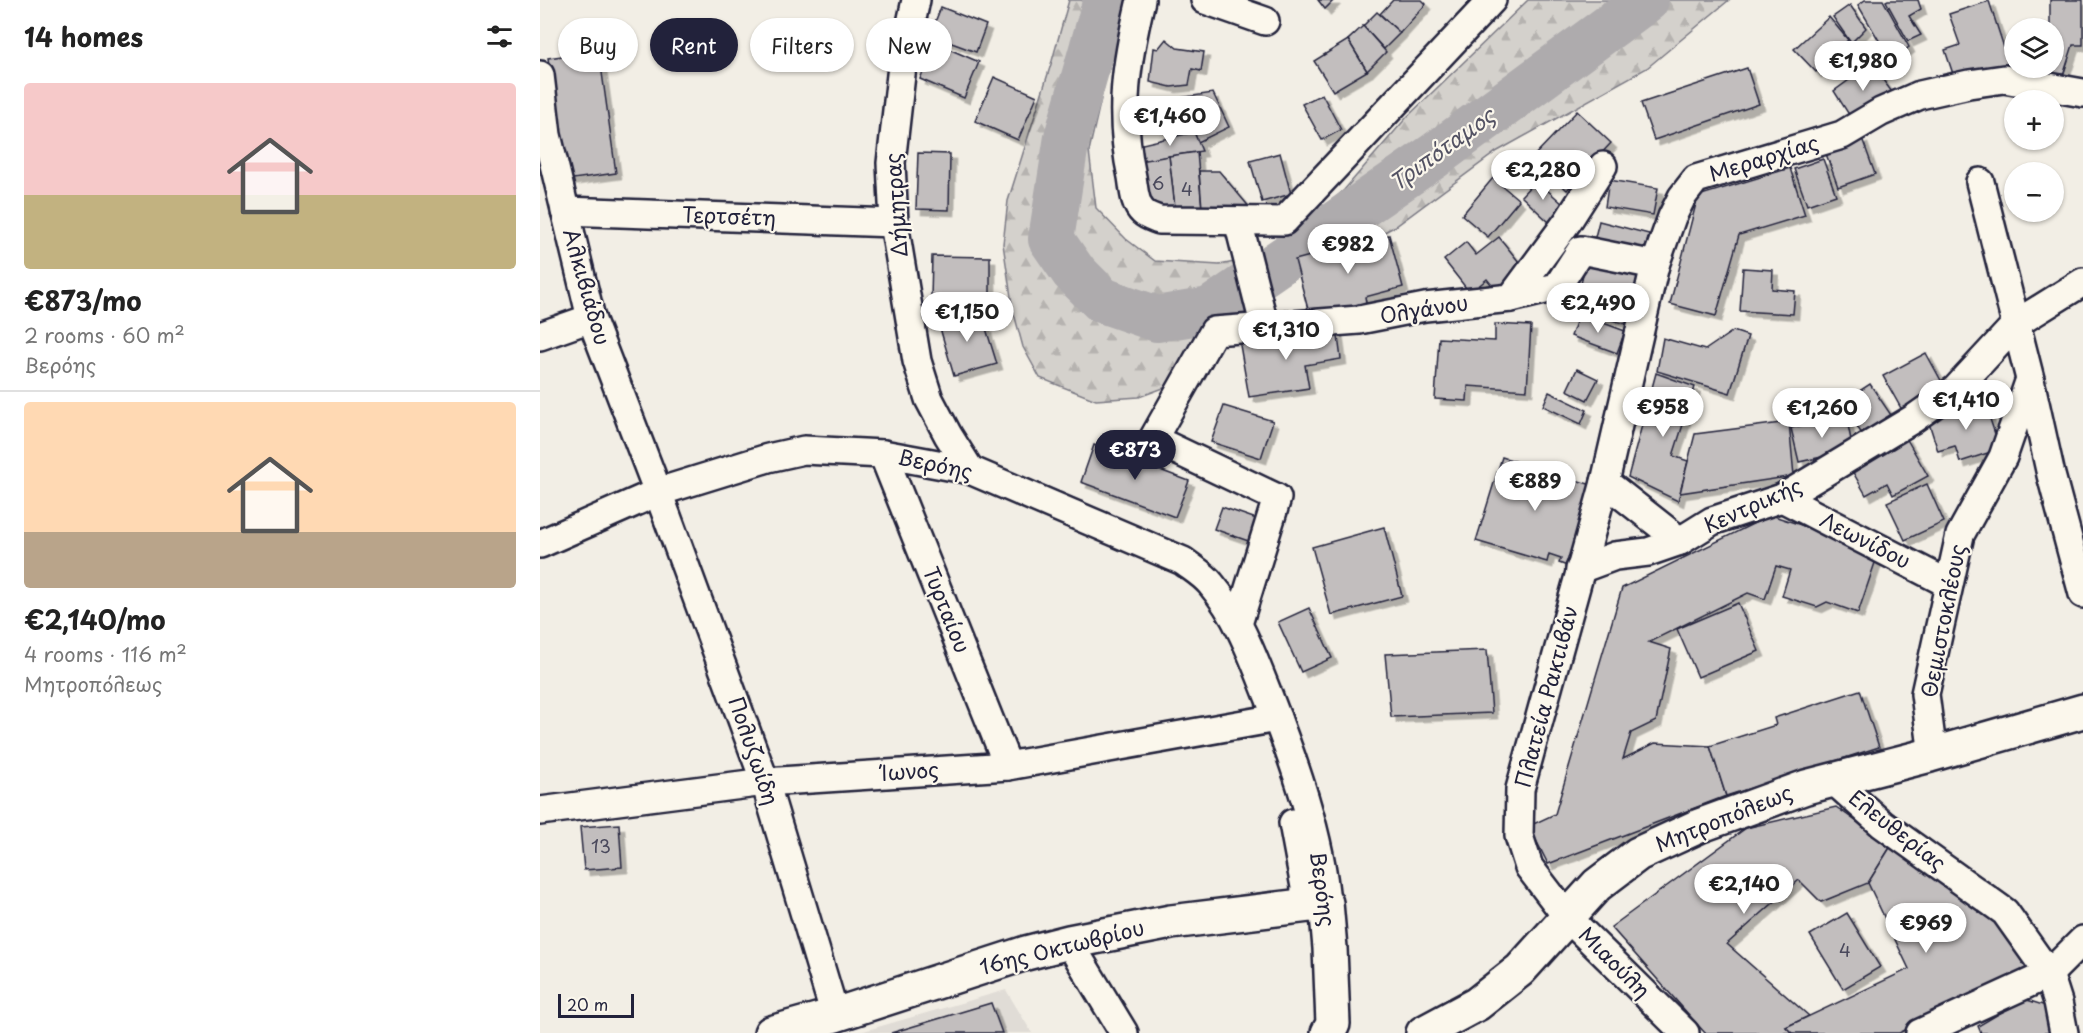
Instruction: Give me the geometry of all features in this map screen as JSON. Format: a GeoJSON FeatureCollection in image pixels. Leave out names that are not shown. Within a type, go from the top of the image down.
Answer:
{"type":"FeatureCollection","features":[{"type":"Feature","properties":{"kind":"main road","name":"Μητροπόλεως"},"geometry":{"type":"LineString","coordinates":[[1423,1033],[1449,1021],[1476,1004],[1520,970],[1597,885],[1638,854],[1699,826],[1806,787],[1930,755],[2083,711]]}},
{"type":"Feature","properties":{"kind":"main road","name":"16ης Οκτωβρίου"},"geometry":{"type":"LineString","coordinates":[[771,1033],[835,1015],[1026,953],[1069,942],[1171,922],[1315,904]]}},
{"type":"Feature","properties":{"kind":"main road","name":"Βερόης"},"geometry":{"type":"LineString","coordinates":[[1315,904],[1310,947],[1312,1026],[1315,1033]]}},
{"type":"Feature","properties":{"kind":"main road","name":"Βερόης"},"geometry":{"type":"LineString","coordinates":[[1315,904],[1330,948],[1333,1024],[1328,1033]]}},
{"type":"Feature","properties":{"kind":"street","name":"Δήμητρας"},"geometry":{"type":"LineString","coordinates":[[916,0],[902,66],[891,162],[894,222],[918,361],[929,399],[970,470]]}},
{"type":"Feature","properties":{"kind":"street"},"geometry":{"type":"LineString","coordinates":[[1141,0],[1129,52],[1124,94],[1124,129],[1138,206],[1144,212],[1160,220],[1238,221],[1284,221],[1492,0]]}},
{"type":"Feature","properties":{"kind":"street"},"geometry":{"type":"LineString","coordinates":[[1205,0],[1265,21]]}},
{"type":"Feature","properties":{"kind":"street","name":"Αλκιβιάδου"},"geometry":{"type":"LineString","coordinates":[[540,75],[543,135],[591,318],[658,492]]}},
{"type":"Feature","properties":{"kind":"street","name":"Μεραρχίας"},"geometry":{"type":"LineString","coordinates":[[1580,569],[1605,482],[1655,265],[1672,217],[1682,197],[1696,179],[1842,135],[1881,112],[1920,96],[1969,84],[2004,79],[2083,93]]}},
{"type":"Feature","properties":{"kind":"street"},"geometry":{"type":"LineString","coordinates":[[1511,298],[1568,221],[1603,166]]}},
{"type":"Feature","properties":{"kind":"street"},"geometry":{"type":"LineString","coordinates":[[1980,182],[2017,323],[2051,475],[2083,594]]}},
{"type":"Feature","properties":{"kind":"street","name":"Τερτσέτη"},"geometry":{"type":"LineString","coordinates":[[565,212],[894,222]]}},
{"type":"Feature","properties":{"kind":"street"},"geometry":{"type":"LineString","coordinates":[[1238,221],[1265,328]]}},
{"type":"Feature","properties":{"kind":"street","name":"Ολγάνου"},"geometry":{"type":"LineString","coordinates":[[1238,624],[1277,498],[1153,439],[1214,331],[1359,320],[1425,307],[1511,298],[1557,287],[1581,250],[1655,265]]}},
{"type":"Feature","properties":{"kind":"street","name":"Κεντρικής"},"geometry":{"type":"LineString","coordinates":[[1580,569],[1615,556],[1648,552],[1680,542],[1712,521],[1782,498],[1913,419],[1956,388],[2017,323],[2083,282]]}},
{"type":"Feature","properties":{"kind":"street"},"geometry":{"type":"LineString","coordinates":[[540,336],[591,318]]}},
{"type":"Feature","properties":{"kind":"street","name":"Θεμιστοκλέους"},"geometry":{"type":"LineString","coordinates":[[1930,755],[1931,740],[1925,694],[1960,535],[2003,457],[2030,379]]}},
{"type":"Feature","properties":{"kind":"street","name":"Βερόης"},"geometry":{"type":"LineString","coordinates":[[540,543],[658,492],[768,458],[804,450],[883,454],[970,470],[1183,561],[1210,583],[1238,624],[1248,643],[1277,718],[1288,747],[1293,824],[1305,887],[1315,904]]}},
{"type":"Feature","properties":{"kind":"street","name":"Τυρταίου"},"geometry":{"type":"LineString","coordinates":[[883,454],[1008,766]]}},
{"type":"Feature","properties":{"kind":"street"},"geometry":{"type":"LineString","coordinates":[[1605,482],[1680,542]]}},
{"type":"Feature","properties":{"kind":"street","name":"Πολυζωίδη"},"geometry":{"type":"LineString","coordinates":[[658,492],[765,782],[835,1015]]}},
{"type":"Feature","properties":{"kind":"street","name":"Λεωνίδου"},"geometry":{"type":"LineString","coordinates":[[1782,498],[1948,584]]}},
{"type":"Feature","properties":{"kind":"street","name":"Πλατεία Ρακτιβάν"},"geometry":{"type":"LineString","coordinates":[[1568,918],[1529,867],[1519,836],[1521,789],[1567,627],[1580,569]]}},
{"type":"Feature","properties":{"kind":"street","name":"Ίωνος"},"geometry":{"type":"LineString","coordinates":[[540,811],[765,782],[1008,766],[1277,718]]}},
{"type":"Feature","properties":{"kind":"street","name":"Ελευθερίας"},"geometry":{"type":"LineString","coordinates":[[1834,781],[1882,824],[2005,912],[2049,974],[2058,1002],[2064,1033]]}},
{"type":"Feature","properties":{"kind":"street","name":"Μιαούλη"},"geometry":{"type":"LineString","coordinates":[[1568,918],[1685,1033]]}},
{"type":"Feature","properties":{"kind":"street"},"geometry":{"type":"LineString","coordinates":[[1920,1033],[2049,974],[2083,940]]}},
{"type":"Feature","properties":{"kind":"street"},"geometry":{"type":"LineString","coordinates":[[1069,942],[1124,1033]]}},
{"type":"Feature","properties":{"kind":"shaded area"},"geometry":{"type":"Polygon","coordinates":[[[1006,990],[1032,1033],[857,1033],[1006,990]]]}},
{"type":"Feature","properties":{"kind":"green space"},"geometry":{"type":"Polygon","coordinates":[[[1069,0],[1130,0],[1114,42],[1089,151],[1096,208],[1126,239],[1155,261],[1219,265],[1245,260],[1255,301],[1214,331],[1180,382],[1139,397],[1096,400],[1040,378],[1023,347],[1013,310],[1003,244],[1008,201],[1069,0]]]}},
{"type":"Feature","properties":{"kind":"green space"},"geometry":{"type":"Polygon","coordinates":[[[1528,0],[1729,0],[1647,68],[1496,152],[1396,226],[1367,241],[1331,249],[1261,297],[1251,259],[1298,230],[1344,190],[1407,117],[1528,0]]]}},
{"type":"Feature","properties":{"kind":"building"},"geometry":{"type":"Polygon","coordinates":[[[1318,0],[1334,0],[1325,9],[1318,0]]]}},
{"type":"Feature","properties":{"kind":"building"},"geometry":{"type":"Polygon","coordinates":[[[1393,0],[1422,0],[1426,4],[1400,33],[1380,14],[1393,0]]]}},
{"type":"Feature","properties":{"kind":"building"},"geometry":{"type":"Polygon","coordinates":[[[1865,0],[1883,0],[1909,47],[1891,61],[1858,5],[1865,0]]]}},
{"type":"Feature","properties":{"kind":"building"},"geometry":{"type":"Polygon","coordinates":[[[1918,0],[1921,9],[1909,16],[1921,35],[1908,41],[1886,1],[1918,0]]]}},
{"type":"Feature","properties":{"kind":"building"},"geometry":{"type":"Polygon","coordinates":[[[2050,0],[2083,0],[2083,45],[2073,45],[2064,73],[2064,18],[2050,18],[2050,0]]]}},
{"type":"Feature","properties":{"kind":"building"},"geometry":{"type":"Polygon","coordinates":[[[1989,1],[2004,48],[2004,65],[1955,80],[1945,50],[1960,45],[1949,14],[1989,1]]]}},
{"type":"Feature","properties":{"kind":"building"},"geometry":{"type":"Polygon","coordinates":[[[1850,5],[1866,28],[1851,43],[1833,17],[1850,5]]]}},
{"type":"Feature","properties":{"kind":"building"},"geometry":{"type":"Polygon","coordinates":[[[941,7],[986,25],[976,52],[952,43],[952,18],[937,18],[941,7]]]}},
{"type":"Feature","properties":{"kind":"building"},"geometry":{"type":"Polygon","coordinates":[[[1377,12],[1400,33],[1384,49],[1363,26],[1377,12]]]}},
{"type":"Feature","properties":{"kind":"building"},"geometry":{"type":"Polygon","coordinates":[[[1829,17],[1848,40],[1816,72],[1794,49],[1829,17]]]}},
{"type":"Feature","properties":{"kind":"building"},"geometry":{"type":"Polygon","coordinates":[[[1363,26],[1386,52],[1367,71],[1348,40],[1363,26]]]}},
{"type":"Feature","properties":{"kind":"building"},"geometry":{"type":"Polygon","coordinates":[[[1166,39],[1177,48],[1204,52],[1201,71],[1192,69],[1189,85],[1171,87],[1150,82],[1154,48],[1158,49],[1166,39]]]}},
{"type":"Feature","properties":{"kind":"building"},"geometry":{"type":"Polygon","coordinates":[[[1348,40],[1367,71],[1333,91],[1314,61],[1348,40]]]}},
{"type":"Feature","properties":{"kind":"building"},"geometry":{"type":"Polygon","coordinates":[[[952,50],[979,62],[964,98],[920,79],[923,72],[952,72],[952,50]]]}},
{"type":"Feature","properties":{"kind":"building"},"geometry":{"type":"Polygon","coordinates":[[[558,57],[558,72],[602,72],[616,173],[566,180],[548,58],[558,57]]]}},
{"type":"Feature","properties":{"kind":"building"},"geometry":{"type":"Polygon","coordinates":[[[1871,64],[1892,92],[1853,121],[1834,91],[1871,64]]]}},
{"type":"Feature","properties":{"kind":"building"},"geometry":{"type":"Polygon","coordinates":[[[1747,68],[1759,104],[1654,140],[1641,103],[1747,68]]]}},
{"type":"Feature","properties":{"kind":"building"},"geometry":{"type":"Polygon","coordinates":[[[994,77],[1037,96],[1018,140],[975,121],[994,77]]]}},
{"type":"Feature","properties":{"kind":"building"},"geometry":{"type":"Polygon","coordinates":[[[1213,93],[1229,127],[1198,142],[1179,98],[1213,93]]]}},
{"type":"Feature","properties":{"kind":"building"},"geometry":{"type":"Polygon","coordinates":[[[1322,94],[1341,130],[1322,140],[1302,104],[1322,94]]]}},
{"type":"Feature","properties":{"kind":"building"},"geometry":{"type":"Polygon","coordinates":[[[1577,111],[1611,143],[1567,190],[1532,158],[1577,111]]]}},
{"type":"Feature","properties":{"kind":"building"},"geometry":{"type":"Polygon","coordinates":[[[1194,132],[1202,151],[1140,161],[1138,145],[1194,132]]]}},
{"type":"Feature","properties":{"kind":"building"},"geometry":{"type":"Polygon","coordinates":[[[1862,138],[1875,174],[1838,187],[1825,151],[1862,138]]]}},
{"type":"Feature","properties":{"kind":"building"},"geometry":{"type":"Polygon","coordinates":[[[1197,152],[1202,208],[1175,208],[1169,156],[1197,152]]]}},
{"type":"Feature","properties":{"kind":"building"},"geometry":{"type":"Polygon","coordinates":[[[918,153],[950,154],[949,210],[916,209],[918,153]]]}},
{"type":"Feature","properties":{"kind":"building"},"geometry":{"type":"Polygon","coordinates":[[[1280,153],[1291,194],[1262,202],[1250,161],[1280,153]]]}},
{"type":"Feature","properties":{"kind":"building"},"geometry":{"type":"Polygon","coordinates":[[[1169,156],[1175,208],[1148,208],[1140,161],[1169,156]]]}},
{"type":"Feature","properties":{"kind":"building"},"geometry":{"type":"Polygon","coordinates":[[[1823,159],[1836,195],[1807,205],[1794,169],[1823,159]]]}},
{"type":"Feature","properties":{"kind":"building"},"geometry":{"type":"Polygon","coordinates":[[[1790,168],[1805,215],[1739,235],[1716,316],[1670,304],[1698,196],[1790,168]]]}},
{"type":"Feature","properties":{"kind":"building"},"geometry":{"type":"Polygon","coordinates":[[[1199,171],[1219,171],[1251,209],[1202,208],[1199,171]]]}},
{"type":"Feature","properties":{"kind":"building"},"geometry":{"type":"Polygon","coordinates":[[[1493,178],[1519,200],[1488,237],[1462,215],[1493,178]]]}},
{"type":"Feature","properties":{"kind":"building"},"geometry":{"type":"Polygon","coordinates":[[[1536,180],[1564,205],[1549,222],[1521,196],[1536,180]]]}},
{"type":"Feature","properties":{"kind":"building"},"geometry":{"type":"Polygon","coordinates":[[[1609,180],[1658,188],[1653,215],[1605,207],[1609,180]]]}},
{"type":"Feature","properties":{"kind":"building"},"geometry":{"type":"Polygon","coordinates":[[[1599,221],[1649,234],[1643,258],[1593,245],[1599,221]]]}},
{"type":"Feature","properties":{"kind":"building"},"geometry":{"type":"Polygon","coordinates":[[[1389,235],[1403,287],[1365,297],[1366,302],[1310,317],[1295,260],[1389,235]]]}},
{"type":"Feature","properties":{"kind":"building"},"geometry":{"type":"Polygon","coordinates":[[[1499,237],[1527,272],[1499,294],[1487,279],[1470,293],[1444,260],[1466,242],[1476,255],[1499,237]]]}},
{"type":"Feature","properties":{"kind":"building"},"geometry":{"type":"Polygon","coordinates":[[[932,256],[990,257],[990,301],[931,299],[932,256]]]}},
{"type":"Feature","properties":{"kind":"building"},"geometry":{"type":"Polygon","coordinates":[[[1586,259],[1643,273],[1637,298],[1581,284],[1586,259]]]}},
{"type":"Feature","properties":{"kind":"building"},"geometry":{"type":"Polygon","coordinates":[[[1743,268],[1773,270],[1772,289],[1795,291],[1793,314],[1740,311],[1743,268]]]}},
{"type":"Feature","properties":{"kind":"building"},"geometry":{"type":"Polygon","coordinates":[[[1589,287],[1636,302],[1629,325],[1575,309],[1580,293],[1586,295],[1589,287]]]}},
{"type":"Feature","properties":{"kind":"building"},"geometry":{"type":"Polygon","coordinates":[[[980,309],[997,364],[954,376],[938,321],[980,309]]]}},
{"type":"Feature","properties":{"kind":"building"},"geometry":{"type":"Polygon","coordinates":[[[1579,314],[1625,331],[1617,353],[1571,336],[1579,314]]]}},
{"type":"Feature","properties":{"kind":"building"},"geometry":{"type":"Polygon","coordinates":[[[1495,324],[1531,326],[1527,390],[1468,386],[1467,401],[1435,399],[1439,338],[1495,341],[1495,324]]]}},
{"type":"Feature","properties":{"kind":"building"},"geometry":{"type":"Polygon","coordinates":[[[1337,329],[1341,359],[1305,365],[1309,388],[1249,397],[1240,345],[1337,329]]]}},
{"type":"Feature","properties":{"kind":"building"},"geometry":{"type":"Polygon","coordinates":[[[1733,331],[1748,336],[1730,393],[1657,371],[1663,338],[1705,350],[1733,331]]]}},
{"type":"Feature","properties":{"kind":"building"},"geometry":{"type":"Polygon","coordinates":[[[1926,353],[1944,386],[1902,410],[1883,376],[1926,353]]]}},
{"type":"Feature","properties":{"kind":"building"},"geometry":{"type":"Polygon","coordinates":[[[1577,369],[1598,379],[1587,400],[1567,390],[1577,369]]]}},
{"type":"Feature","properties":{"kind":"building"},"geometry":{"type":"Polygon","coordinates":[[[1656,373],[1695,387],[1673,456],[1688,461],[1678,501],[1628,477],[1656,373]]]}},
{"type":"Feature","properties":{"kind":"building"},"geometry":{"type":"Polygon","coordinates":[[[1870,384],[1891,415],[1862,434],[1841,403],[1870,384]]]}},
{"type":"Feature","properties":{"kind":"building"},"geometry":{"type":"Polygon","coordinates":[[[1549,392],[1587,410],[1581,424],[1543,406],[1549,392]]]}},
{"type":"Feature","properties":{"kind":"building"},"geometry":{"type":"Polygon","coordinates":[[[1983,398],[2000,449],[1960,462],[1955,446],[1938,451],[1928,420],[1968,407],[1966,403],[1983,398]]]}},
{"type":"Feature","properties":{"kind":"building"},"geometry":{"type":"Polygon","coordinates":[[[1224,406],[1273,421],[1261,458],[1211,442],[1224,406]]]}},
{"type":"Feature","properties":{"kind":"building"},"geometry":{"type":"Polygon","coordinates":[[[1846,415],[1853,450],[1799,462],[1791,428],[1846,415]]]}},
{"type":"Feature","properties":{"kind":"building"},"geometry":{"type":"Polygon","coordinates":[[[1789,422],[1794,476],[1680,493],[1695,434],[1789,422]]]}},
{"type":"Feature","properties":{"kind":"building"},"geometry":{"type":"Polygon","coordinates":[[[1905,436],[1928,476],[1893,495],[1887,483],[1866,495],[1850,467],[1905,436]]]}},
{"type":"Feature","properties":{"kind":"building"},"geometry":{"type":"Polygon","coordinates":[[[1094,445],[1189,481],[1175,517],[1081,482],[1094,445]]]}},
{"type":"Feature","properties":{"kind":"building"},"geometry":{"type":"Polygon","coordinates":[[[1502,457],[1595,486],[1570,567],[1559,563],[1561,558],[1549,554],[1547,562],[1476,541],[1502,457]]]}},
{"type":"Feature","properties":{"kind":"building"},"geometry":{"type":"Polygon","coordinates":[[[1927,484],[1944,522],[1905,540],[1887,502],[1927,484]]]}},
{"type":"Feature","properties":{"kind":"building"},"geometry":{"type":"Polygon","coordinates":[[[1222,507],[1265,522],[1257,544],[1214,529],[1222,507]]]}},
{"type":"Feature","properties":{"kind":"building"},"geometry":{"type":"Polygon","coordinates":[[[1771,515],[1879,551],[1858,613],[1827,602],[1817,607],[1782,596],[1790,570],[1776,566],[1765,599],[1748,593],[1649,642],[1671,649],[1656,721],[1631,733],[1623,759],[1655,743],[1710,746],[1726,796],[1548,864],[1529,826],[1555,814],[1622,588],[1771,515]]]}},
{"type":"Feature","properties":{"kind":"building"},"geometry":{"type":"Polygon","coordinates":[[[1384,527],[1402,596],[1331,615],[1312,547],[1384,527]]]}},
{"type":"Feature","properties":{"kind":"building"},"geometry":{"type":"Polygon","coordinates":[[[1738,603],[1759,651],[1698,677],[1677,629],[1738,603]]]}},
{"type":"Feature","properties":{"kind":"building"},"geometry":{"type":"Polygon","coordinates":[[[1309,608],[1332,658],[1301,672],[1278,622],[1309,608]]]}},
{"type":"Feature","properties":{"kind":"building"},"geometry":{"type":"Polygon","coordinates":[[[1487,650],[1492,713],[1391,717],[1385,654],[1487,650]]]}},
{"type":"Feature","properties":{"kind":"building"},"geometry":{"type":"Polygon","coordinates":[[[1860,690],[1879,747],[1726,796],[1710,746],[1776,725],[1774,718],[1860,690]]]}},
{"type":"Feature","properties":{"kind":"building"},"geometry":{"type":"Polygon","coordinates":[[[1836,807],[1891,846],[1868,883],[1821,902],[1799,880],[1727,944],[1809,1016],[1786,1027],[1792,1033],[1705,1033],[1611,927],[1746,828],[1836,807]]]}},
{"type":"Feature","properties":{"kind":"building"},"geometry":{"type":"Polygon","coordinates":[[[619,824],[622,867],[584,870],[580,827],[619,824]]]}},
{"type":"Feature","properties":{"kind":"building"},"geometry":{"type":"Polygon","coordinates":[[[1891,846],[2004,918],[2033,970],[1899,1033],[1792,1033],[1786,1027],[1909,969],[1868,883],[1891,846]]]}},
{"type":"Feature","properties":{"kind":"building"},"geometry":{"type":"Polygon","coordinates":[[[1847,913],[1880,967],[1843,989],[1810,935],[1847,913]]]}},
{"type":"Feature","properties":{"kind":"building"},"geometry":{"type":"Polygon","coordinates":[[[2024,999],[2046,1006],[2053,1033],[1981,1033],[1978,1026],[2024,999]]]}},
{"type":"Feature","properties":{"kind":"building"},"geometry":{"type":"Polygon","coordinates":[[[991,1003],[1002,1033],[891,1033],[991,1003]]]}},
{"type":"Feature","properties":{"kind":"waterway","name":"Τριπόταμος"},"geometry":{"type":"LineString","coordinates":[[1106,0],[1067,137],[1051,239],[1073,271],[1102,300],[1157,319],[1210,310],[1434,156],[1646,0]]}}]}
